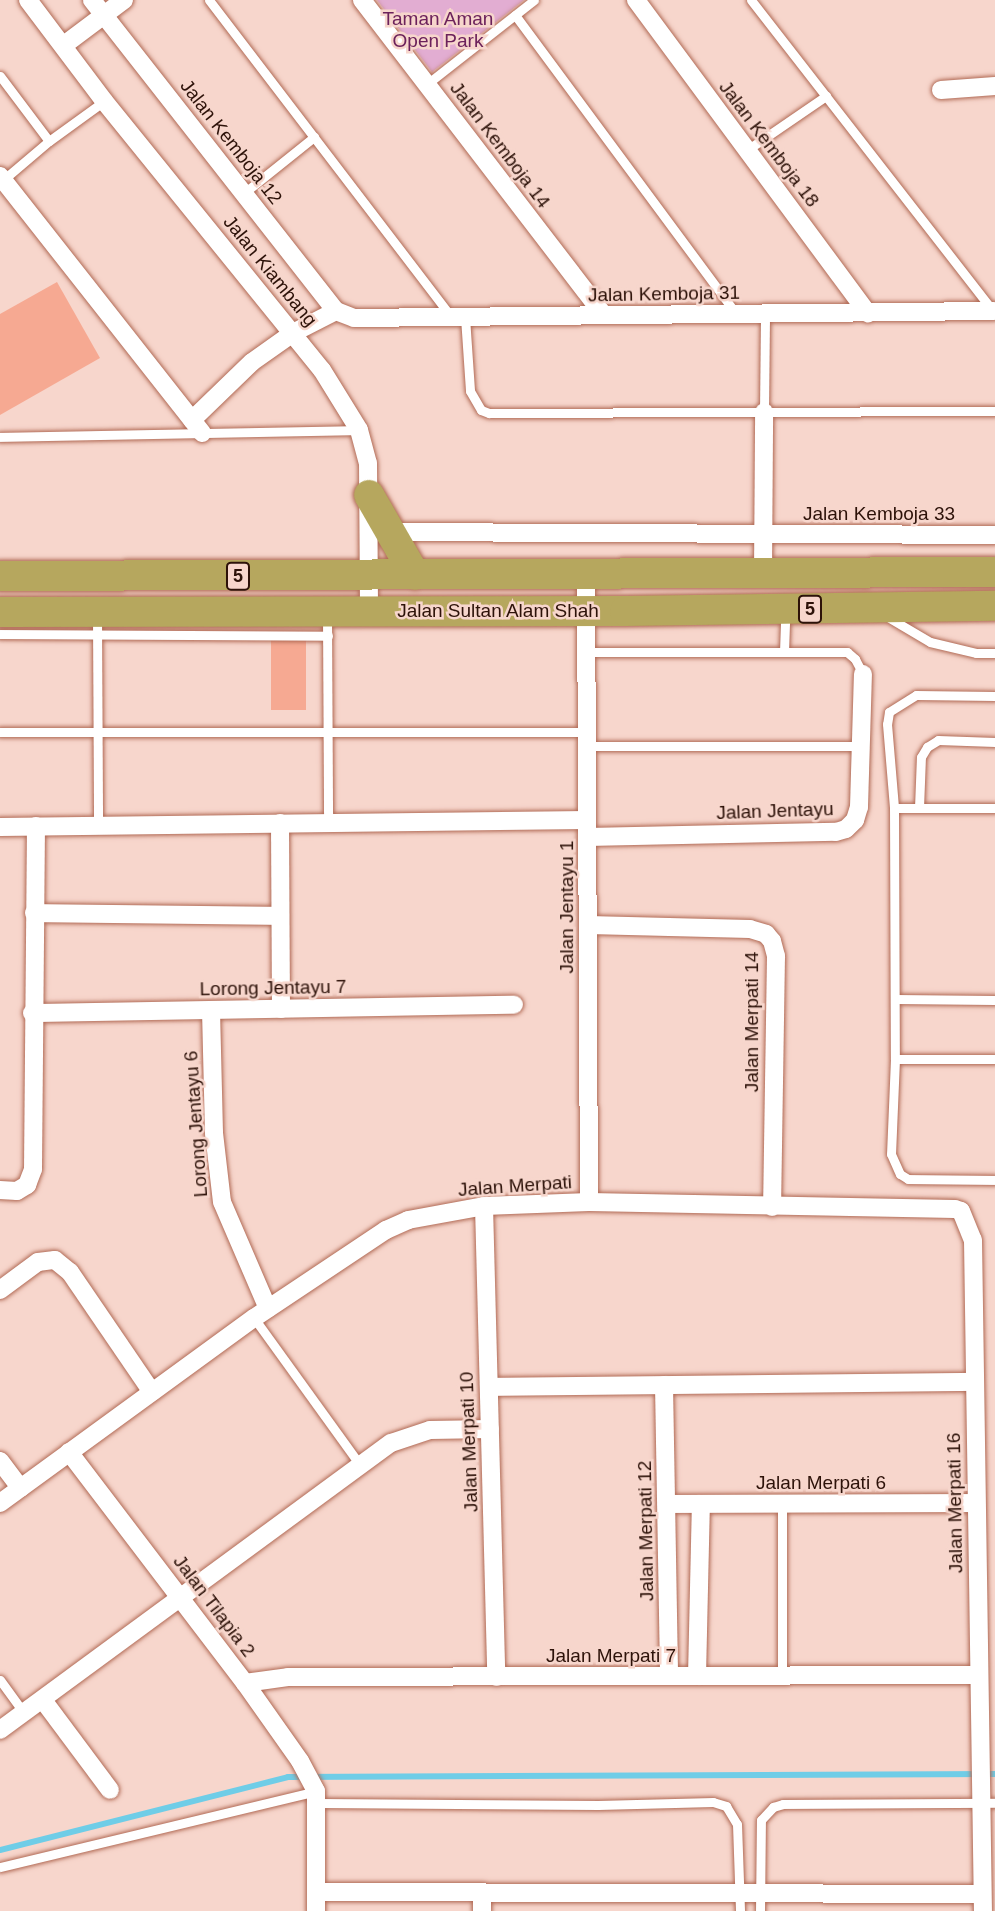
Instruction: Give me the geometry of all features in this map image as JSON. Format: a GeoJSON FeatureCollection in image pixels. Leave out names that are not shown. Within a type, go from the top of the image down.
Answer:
{"type":"FeatureCollection","features":[{"type":"Feature","properties":{"kind":"highway"},"geometry":{"type":"LineString","coordinates":[[369,495],[415,575]]}},
{"type":"Feature","properties":{"kind":"highway","name":"Jalan Sultan Alam Shah"},"geometry":{"type":"LineString","coordinates":[[0,576],[995,572]]}},
{"type":"Feature","properties":{"kind":"highway","name":"Jalan Sultan Alam Shah"},"geometry":{"type":"LineString","coordinates":[[0,612],[97,624],[328,624],[369,611],[995,606]]}},
{"type":"Feature","properties":{"kind":"street","name":"Jalan Kiambang"},"geometry":{"type":"LineString","coordinates":[[28,0],[64,44],[104,101],[323,370],[359,430],[368,463],[369,611]]}},
{"type":"Feature","properties":{"kind":"street","name":"Jalan Kemboja 12"},"geometry":{"type":"LineString","coordinates":[[92,0],[336,311]]}},
{"type":"Feature","properties":{"kind":"street"},"geometry":{"type":"LineString","coordinates":[[64,44],[124,0]]}},
{"type":"Feature","properties":{"kind":"street","name":"Jalan Kemboja 14"},"geometry":{"type":"LineString","coordinates":[[362,0],[604,315]]}},
{"type":"Feature","properties":{"kind":"street","name":"Jalan Kemboja 18"},"geometry":{"type":"LineString","coordinates":[[636,0],[868,313]]}},
{"type":"Feature","properties":{"kind":"street"},"geometry":{"type":"LineString","coordinates":[[941,90],[995,86]]}},
{"type":"Feature","properties":{"kind":"street"},"geometry":{"type":"LineString","coordinates":[[2,178],[197,427],[252,362],[293,333],[336,311]]}},
{"type":"Feature","properties":{"kind":"street","name":"Jalan Kemboja 31"},"geometry":{"type":"LineString","coordinates":[[336,311],[354,318],[994,312]]}},
{"type":"Feature","properties":{"kind":"street"},"geometry":{"type":"LineString","coordinates":[[763,573],[764,412]]}},
{"type":"Feature","properties":{"kind":"street","name":"Jalan Kemboja 33"},"geometry":{"type":"LineString","coordinates":[[390,532],[995,535]]}},
{"type":"Feature","properties":{"kind":"street","name":"Jalan Jentayu 1"},"geometry":{"type":"LineString","coordinates":[[586,574],[589,1202]]}},
{"type":"Feature","properties":{"kind":"street"},"geometry":{"type":"LineString","coordinates":[[97,577],[97,624]]}},
{"type":"Feature","properties":{"kind":"street","name":"Jalan Jentayu"},"geometry":{"type":"LineString","coordinates":[[0,827],[328,823],[835,832],[846,829],[857,816],[863,674]]}},
{"type":"Feature","properties":{"kind":"street"},"geometry":{"type":"LineString","coordinates":[[279,823],[281,1009]]}},
{"type":"Feature","properties":{"kind":"street"},"geometry":{"type":"LineString","coordinates":[[0,1190],[17,1191],[27,1185],[33,1170],[32,1013],[36,826]]}},
{"type":"Feature","properties":{"kind":"street"},"geometry":{"type":"LineString","coordinates":[[34,913],[280,916]]}},
{"type":"Feature","properties":{"kind":"street","name":"Jalan Merpati 14"},"geometry":{"type":"LineString","coordinates":[[588,925],[750,929],[766,934],[772,941],[776,956],[772,1207]]}},
{"type":"Feature","properties":{"kind":"street","name":"Lorong Jentayu 7"},"geometry":{"type":"LineString","coordinates":[[32,1013],[514,1006]]}},
{"type":"Feature","properties":{"kind":"street","name":"Lorong Jentayu 6"},"geometry":{"type":"LineString","coordinates":[[211,1010],[214,1133],[222,1202],[261,1313]]}},
{"type":"Feature","properties":{"kind":"street","name":"Jalan Merpati"},"geometry":{"type":"LineString","coordinates":[[0,1503],[261,1313],[386,1230],[408,1220],[484,1206],[589,1202],[954,1209]]}},
{"type":"Feature","properties":{"kind":"street","name":"Jalan Merpati 10"},"geometry":{"type":"LineString","coordinates":[[484,1206],[496,1677]]}},
{"type":"Feature","properties":{"kind":"street","name":"Jalan Merpati 16"},"geometry":{"type":"LineString","coordinates":[[954,1209],[966,1217],[973,1240],[979,1783],[987,1803],[982,1903]]}},
{"type":"Feature","properties":{"kind":"street"},"geometry":{"type":"LineString","coordinates":[[0,1290],[46,1259],[55,1260],[70,1272],[152,1392]]}},
{"type":"Feature","properties":{"kind":"street"},"geometry":{"type":"LineString","coordinates":[[489,1387],[975,1382]]}},
{"type":"Feature","properties":{"kind":"street","name":"Jalan Merpati 12"},"geometry":{"type":"LineString","coordinates":[[664,1385],[669,1676]]}},
{"type":"Feature","properties":{"kind":"street"},"geometry":{"type":"LineString","coordinates":[[0,1730],[391,1443],[411,1434],[430,1430],[490,1429]]}},
{"type":"Feature","properties":{"kind":"street","name":"Jalan Tilapia 2"},"geometry":{"type":"LineString","coordinates":[[69,1452],[245,1683],[300,1761],[317,1797]]}},
{"type":"Feature","properties":{"kind":"street"},"geometry":{"type":"LineString","coordinates":[[0,1461],[20,1488]]}},
{"type":"Feature","properties":{"kind":"street","name":"Jalan Merpati 6"},"geometry":{"type":"LineString","coordinates":[[667,1504],[976,1503]]}},
{"type":"Feature","properties":{"kind":"street"},"geometry":{"type":"LineString","coordinates":[[697,1676],[701,1504]]}},
{"type":"Feature","properties":{"kind":"street","name":"Jalan Merpati 7"},"geometry":{"type":"LineString","coordinates":[[245,1683],[288,1677],[978,1675]]}},
{"type":"Feature","properties":{"kind":"street"},"geometry":{"type":"LineString","coordinates":[[43,1700],[110,1790]]}},
{"type":"Feature","properties":{"kind":"street"},"geometry":{"type":"LineString","coordinates":[[316,1911],[317,1797]]}},
{"type":"Feature","properties":{"kind":"street"},"geometry":{"type":"LineString","coordinates":[[316,1892],[482,1893],[740,1902],[982,1903]]}},
{"type":"Feature","properties":{"kind":"street"},"geometry":{"type":"LineString","coordinates":[[482,1893],[482,1911]]}},
{"type":"Feature","properties":{"kind":"lane"},"geometry":{"type":"LineString","coordinates":[[209,0],[458,317],[470,391],[481,410],[489,413],[995,411]]}},
{"type":"Feature","properties":{"kind":"lane"},"geometry":{"type":"LineString","coordinates":[[427,84],[534,0]]}},
{"type":"Feature","properties":{"kind":"lane"},"geometry":{"type":"LineString","coordinates":[[751,0],[994,312]]}},
{"type":"Feature","properties":{"kind":"lane"},"geometry":{"type":"LineString","coordinates":[[516,15],[736,314]]}},
{"type":"Feature","properties":{"kind":"lane"},"geometry":{"type":"LineString","coordinates":[[0,76],[49,141]]}},
{"type":"Feature","properties":{"kind":"lane"},"geometry":{"type":"LineString","coordinates":[[747,150],[826,96]]}},
{"type":"Feature","properties":{"kind":"lane"},"geometry":{"type":"LineString","coordinates":[[2,178],[104,101]]}},
{"type":"Feature","properties":{"kind":"lane"},"geometry":{"type":"LineString","coordinates":[[244,193],[314,137]]}},
{"type":"Feature","properties":{"kind":"lane"},"geometry":{"type":"LineString","coordinates":[[764,412],[765,314]]}},
{"type":"Feature","properties":{"kind":"lane"},"geometry":{"type":"LineString","coordinates":[[0,437],[197,427],[359,430]]}},
{"type":"Feature","properties":{"kind":"lane"},"geometry":{"type":"LineString","coordinates":[[874,608],[930,642],[976,653],[995,653]]}},
{"type":"Feature","properties":{"kind":"lane"},"geometry":{"type":"LineString","coordinates":[[784,652],[786,609]]}},
{"type":"Feature","properties":{"kind":"lane"},"geometry":{"type":"LineString","coordinates":[[0,634],[97,624],[98,825]]}},
{"type":"Feature","properties":{"kind":"lane"},"geometry":{"type":"LineString","coordinates":[[328,624],[328,823]]}},
{"type":"Feature","properties":{"kind":"lane"},"geometry":{"type":"LineString","coordinates":[[586,652],[847,652],[855,659],[863,674]]}},
{"type":"Feature","properties":{"kind":"lane"},"geometry":{"type":"LineString","coordinates":[[995,696],[916,695],[889,712],[887,724],[894,808],[895,1059],[891,1154],[900,1174],[908,1179],[995,1180]]}},
{"type":"Feature","properties":{"kind":"lane"},"geometry":{"type":"LineString","coordinates":[[0,732],[328,732],[861,746]]}},
{"type":"Feature","properties":{"kind":"lane"},"geometry":{"type":"LineString","coordinates":[[919,808],[920,757],[927,747],[938,740],[995,742]]}},
{"type":"Feature","properties":{"kind":"lane"},"geometry":{"type":"LineString","coordinates":[[894,808],[995,808]]}},
{"type":"Feature","properties":{"kind":"lane"},"geometry":{"type":"LineString","coordinates":[[895,999],[995,1000]]}},
{"type":"Feature","properties":{"kind":"lane"},"geometry":{"type":"LineString","coordinates":[[895,1059],[995,1059]]}},
{"type":"Feature","properties":{"kind":"lane"},"geometry":{"type":"LineString","coordinates":[[261,1313],[360,1465]]}},
{"type":"Feature","properties":{"kind":"lane"},"geometry":{"type":"LineString","coordinates":[[782,1504],[782,1676]]}},
{"type":"Feature","properties":{"kind":"lane"},"geometry":{"type":"LineString","coordinates":[[0,1680],[24,1713]]}},
{"type":"Feature","properties":{"kind":"lane"},"geometry":{"type":"LineString","coordinates":[[0,1867],[317,1797],[598,1805],[713,1802],[726,1806],[737,1824],[740,1902]]}},
{"type":"Feature","properties":{"kind":"lane"},"geometry":{"type":"LineString","coordinates":[[760,1902],[761,1819],[772,1807],[783,1804],[987,1803]]}},
{"type":"Feature","properties":{"kind":"green space","name":"Taman Aman Open Park"},"geometry":{"type":"Polygon","coordinates":[[[377,0],[524,0],[432,72],[377,0]]]}},
{"type":"Feature","properties":{"kind":"building"},"geometry":{"type":"Polygon","coordinates":[[[57,282],[100,358],[0,415],[0,314],[57,282]]]}},
{"type":"Feature","properties":{"kind":"building"},"geometry":{"type":"Polygon","coordinates":[[[271,640],[306,640],[306,710],[271,710],[271,640]]]}},
{"type":"Feature","properties":{"kind":"waterway"},"geometry":{"type":"LineString","coordinates":[[0,1850],[288,1777],[995,1774]]}}]}
